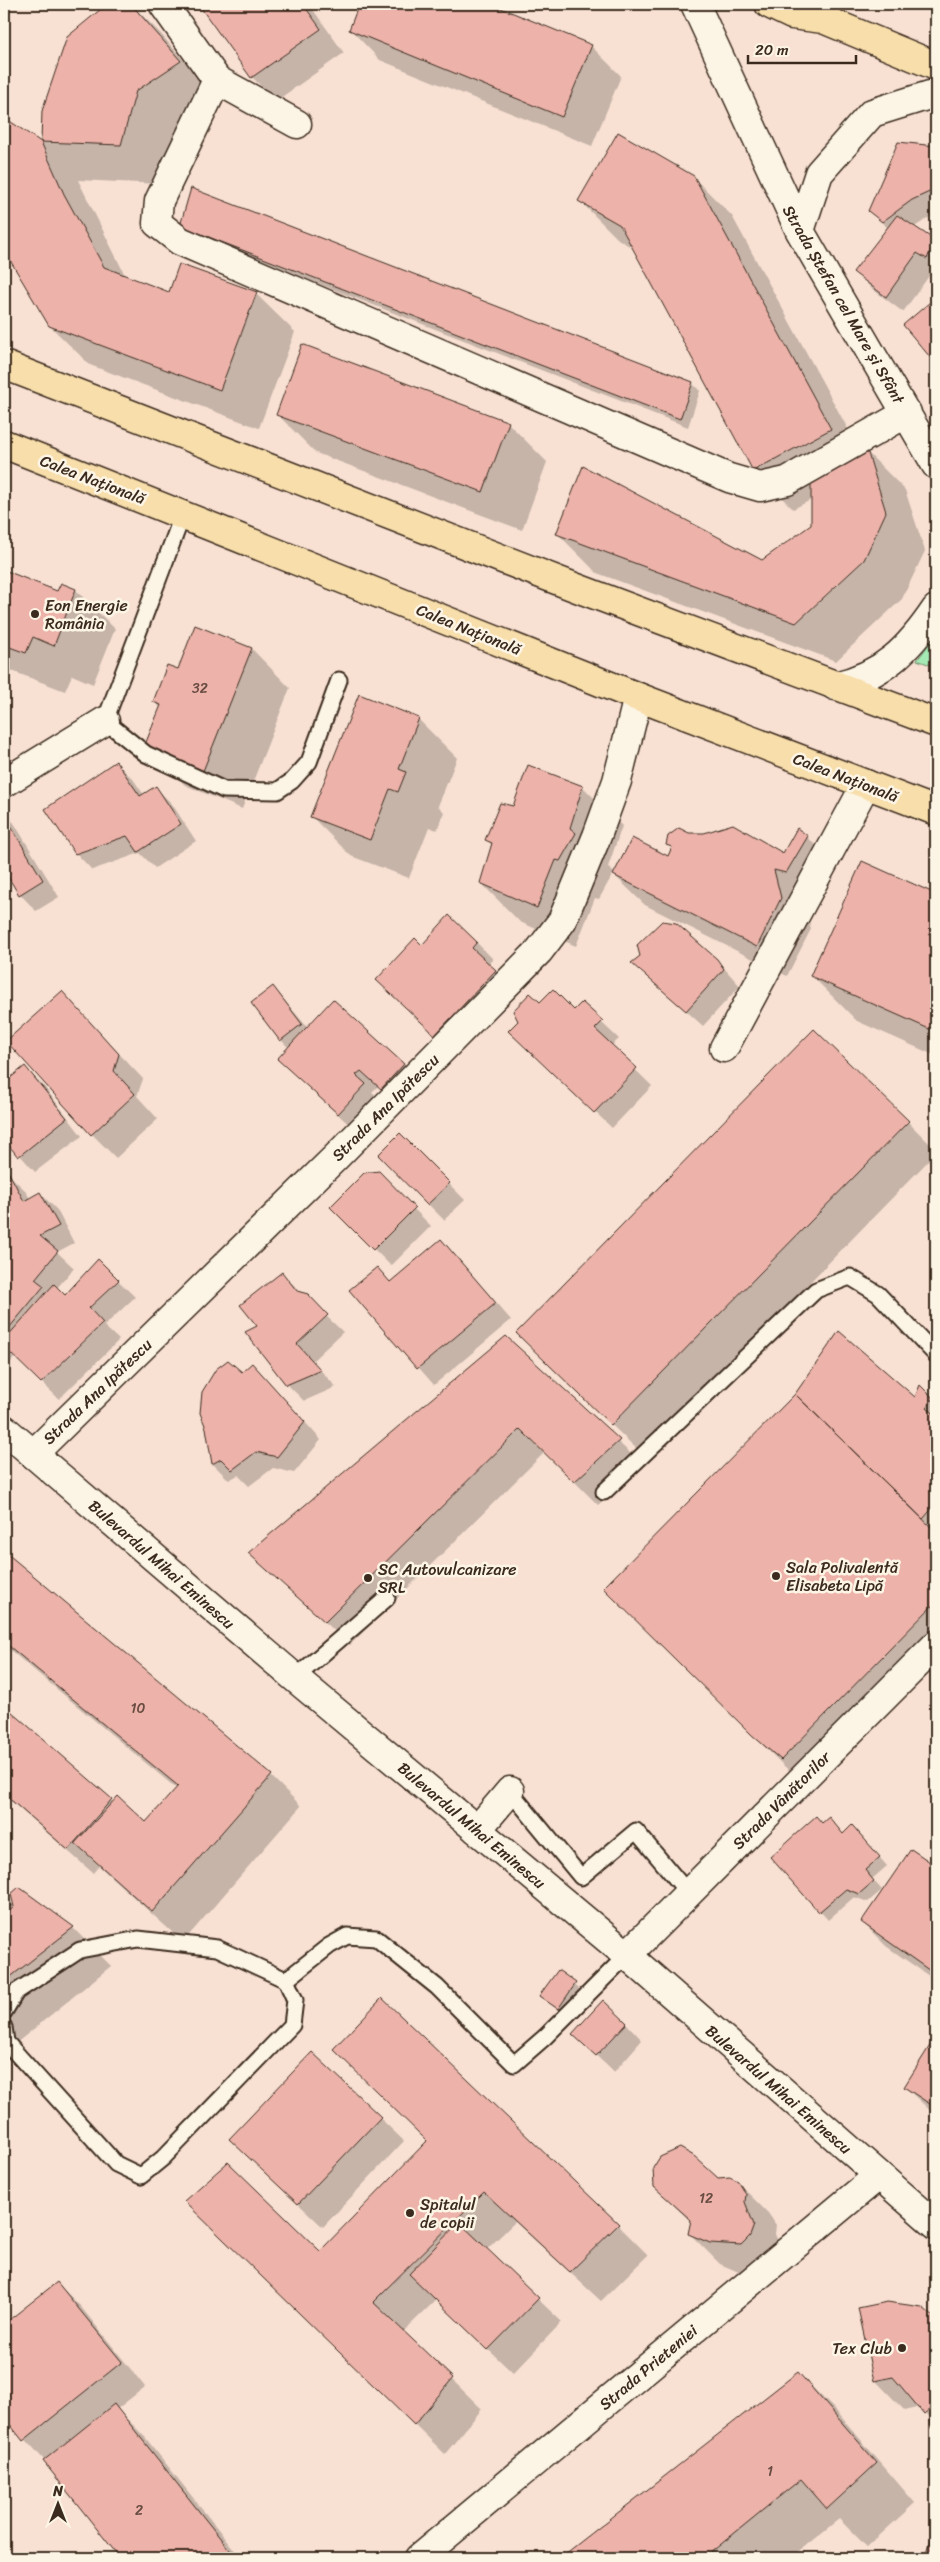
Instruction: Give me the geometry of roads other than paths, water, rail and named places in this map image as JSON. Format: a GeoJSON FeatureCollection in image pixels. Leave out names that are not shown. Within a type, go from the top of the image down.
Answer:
{"type":"FeatureCollection","features":[{"type":"Feature","properties":{"kind":"main road"},"geometry":{"type":"LineString","coordinates":[[770,4],[792,16],[826,11],[936,66]]}},
{"type":"Feature","properties":{"kind":"main road"},"geometry":{"type":"LineString","coordinates":[[4,365],[586,592],[936,723]]}},
{"type":"Feature","properties":{"kind":"main road","name":"Calea Națională"},"geometry":{"type":"LineString","coordinates":[[4,444],[638,697],[936,811]]}},
{"type":"Feature","properties":{"kind":"street"},"geometry":{"type":"LineString","coordinates":[[164,4],[216,80],[297,124]]}},
{"type":"Feature","properties":{"kind":"street","name":"Strada Ștefan cel Mare și Sfânt"},"geometry":{"type":"LineString","coordinates":[[695,4],[800,231],[936,465]]}},
{"type":"Feature","properties":{"kind":"street"},"geometry":{"type":"LineString","coordinates":[[216,80],[159,201],[158,223],[180,241],[729,478],[760,487],[787,481],[907,413]]}},
{"type":"Feature","properties":{"kind":"street"},"geometry":{"type":"LineString","coordinates":[[800,231],[819,173],[872,113],[936,93]]}},
{"type":"Feature","properties":{"kind":"street"},"geometry":{"type":"LineString","coordinates":[[835,686],[857,681],[878,671],[918,636],[936,609]]}},
{"type":"Feature","properties":{"kind":"street","name":"Strada Ana Ipătescu"},"geometry":{"type":"LineString","coordinates":[[33,1454],[335,1158],[539,950],[562,921],[617,781],[638,697]]}},
{"type":"Feature","properties":{"kind":"street"},"geometry":{"type":"LineString","coordinates":[[4,783],[105,721]]}},
{"type":"Feature","properties":{"kind":"street"},"geometry":{"type":"LineString","coordinates":[[724,1048],[866,784]]}},
{"type":"Feature","properties":{"kind":"street","name":"Bulevardul Mihai Eminescu"},"geometry":{"type":"LineString","coordinates":[[4,1429],[295,1678],[627,1955],[936,2225]]}},
{"type":"Feature","properties":{"kind":"street","name":"Strada Vânătorilor"},"geometry":{"type":"LineString","coordinates":[[627,1955],[936,1645]]}},
{"type":"Feature","properties":{"kind":"street"},"geometry":{"type":"LineString","coordinates":[[477,1830],[510,1792]]}},
{"type":"Feature","properties":{"kind":"street","name":"Strada Prieteniei"},"geometry":{"type":"LineString","coordinates":[[419,2558],[878,2176]]}},
{"type":"Feature","properties":{"kind":"lane"},"geometry":{"type":"LineString","coordinates":[[183,514],[105,721],[146,754],[224,790],[277,791],[292,781],[309,762],[339,680]]}},
{"type":"Feature","properties":{"kind":"lane"},"geometry":{"type":"LineString","coordinates":[[604,1492],[816,1290],[850,1277],[878,1294],[935,1350]]}},
{"type":"Feature","properties":{"kind":"lane"},"geometry":{"type":"LineString","coordinates":[[295,1678],[387,1598]]}},
{"type":"Feature","properties":{"kind":"lane"},"geometry":{"type":"LineString","coordinates":[[510,1792],[581,1877],[636,1831],[688,1893]]}},
{"type":"Feature","properties":{"kind":"lane"},"geometry":{"type":"LineString","coordinates":[[286,1980],[329,1946],[348,1936],[376,1938],[437,1987],[514,2064],[545,2037],[627,1955]]}},
{"type":"Feature","properties":{"kind":"lane"},"geometry":{"type":"LineString","coordinates":[[4,2012],[16,1992],[80,1950],[138,1939],[217,1948],[286,1980],[295,2000],[292,2025],[164,2158],[141,2176],[116,2164],[6,2042],[4,2027]]}},
{"type":"Feature","properties":{"kind":"place","name":"Eon Energie România"},"geometry":{"type":"Point","coordinates":[35,614]}},
{"type":"Feature","properties":{"kind":"place","name":"Sala Polivalentă Elisabeta Lipă"},"geometry":{"type":"Point","coordinates":[776,1576]}},
{"type":"Feature","properties":{"kind":"place","name":"SC Autovulcanizare SRL"},"geometry":{"type":"Point","coordinates":[368,1578]}},
{"type":"Feature","properties":{"kind":"place","name":"Spitalul de copii"},"geometry":{"type":"Point","coordinates":[410,2213]}},
{"type":"Feature","properties":{"kind":"place","name":"Tex Club"},"geometry":{"type":"Point","coordinates":[902,2348]}}]}
